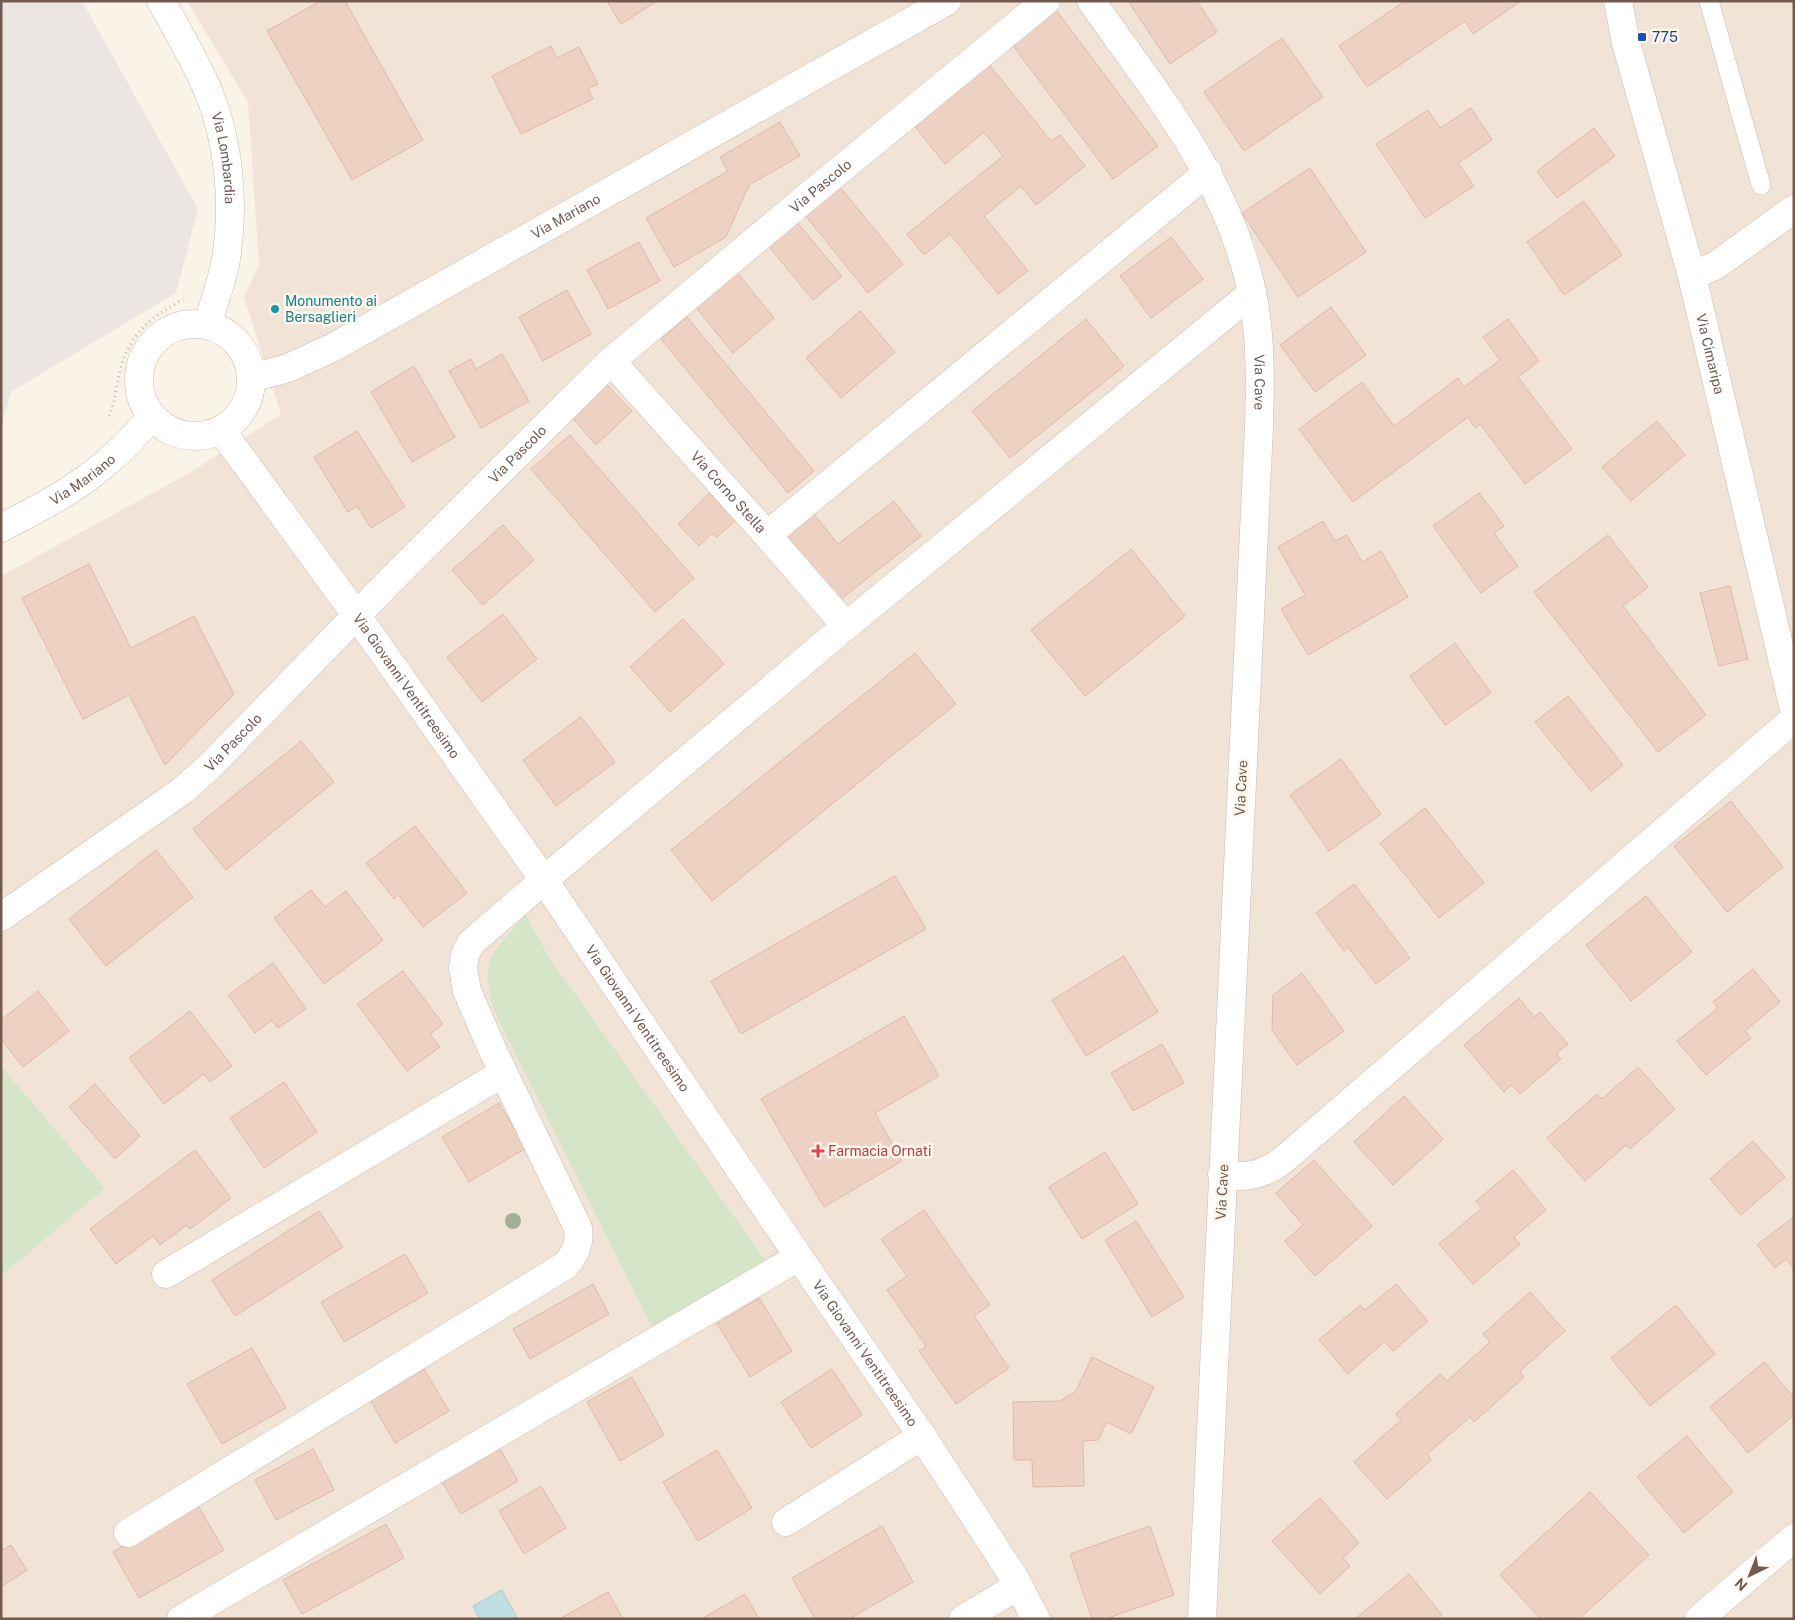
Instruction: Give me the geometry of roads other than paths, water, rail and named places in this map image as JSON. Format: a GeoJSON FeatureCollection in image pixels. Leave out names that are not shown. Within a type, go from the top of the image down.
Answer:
{"type":"FeatureCollection","features":[{"type":"Feature","properties":{"kind":"street","name":"Via Lombardia"},"geometry":{"type":"LineString","coordinates":[[162,1],[206,87],[217,117],[225,153],[229,207],[226,252],[221,282],[207,325]]}},
{"type":"Feature","properties":{"kind":"street","name":"Via Mariano"},"geometry":{"type":"LineString","coordinates":[[252,378],[288,368],[334,347],[946,1]]}},
{"type":"Feature","properties":{"kind":"street","name":"Via Pascolo"},"geometry":{"type":"LineString","coordinates":[[1,917],[182,791],[209,767],[398,573],[610,361],[1046,1]]}},
{"type":"Feature","properties":{"kind":"street","name":"Via Cave"},"geometry":{"type":"LineString","coordinates":[[1091,1],[1185,134],[1208,172],[1234,234],[1252,293],[1258,335],[1260,380],[1259,426],[1202,1619]]}},
{"type":"Feature","properties":{"kind":"street","name":"Via Cimaripa"},"geometry":{"type":"LineString","coordinates":[[1624,4],[1626,43],[1692,276],[1794,709]]}},
{"type":"Feature","properties":{"kind":"street"},"geometry":{"type":"LineString","coordinates":[[767,534],[1208,172]]}},
{"type":"Feature","properties":{"kind":"street"},"geometry":{"type":"LineString","coordinates":[[1692,276],[1715,266],[1794,209]]}},
{"type":"Feature","properties":{"kind":"street"},"geometry":{"type":"LineString","coordinates":[[128,1533],[559,1270],[573,1256],[579,1238],[578,1228],[503,1073],[467,991],[463,968],[467,948],[476,938],[544,880],[846,626],[1252,293]]}},
{"type":"Feature","properties":{"kind":"street"},"geometry":{"type":"LineString","coordinates":[[190,324],[207,325],[224,332],[238,344],[248,360],[252,378],[250,394],[244,408],[234,420],[221,430],[203,436],[184,435],[166,429],[152,416],[143,401],[139,384],[140,367],[146,351],[158,337],[172,328],[190,324]]}},
{"type":"Feature","properties":{"kind":"street","name":"Via Corno Stella"},"geometry":{"type":"LineString","coordinates":[[610,361],[767,534],[846,626]]}},
{"type":"Feature","properties":{"kind":"street","name":"Via Mariano"},"geometry":{"type":"LineString","coordinates":[[1,528],[44,506],[90,476],[123,447],[152,416]]}},
{"type":"Feature","properties":{"kind":"street","name":"Via Giovanni Ventitreesimo"},"geometry":{"type":"LineString","coordinates":[[221,430],[357,616],[544,880],[922,1436],[1018,1586],[1036,1619]]}},
{"type":"Feature","properties":{"kind":"street"},"geometry":{"type":"LineString","coordinates":[[1222,1174],[1240,1177],[1248,1176],[1266,1171],[1282,1162],[1794,719]]}},
{"type":"Feature","properties":{"kind":"street"},"geometry":{"type":"LineString","coordinates":[[166,1274],[503,1073]]}},
{"type":"Feature","properties":{"kind":"street"},"geometry":{"type":"LineString","coordinates":[[180,1619],[799,1257]]}},
{"type":"Feature","properties":{"kind":"street"},"geometry":{"type":"LineString","coordinates":[[786,1522],[922,1436]]}},
{"type":"Feature","properties":{"kind":"street"},"geometry":{"type":"LineString","coordinates":[[1699,1619],[1794,1538]]}},
{"type":"Feature","properties":{"kind":"street"},"geometry":{"type":"LineString","coordinates":[[963,1619],[1018,1586]]}},
{"type":"Feature","properties":{"kind":"lane"},"geometry":{"type":"LineString","coordinates":[[1709,1],[1761,185]]}},
{"type":"Feature","properties":{"kind":"water"},"geometry":{"type":"Polygon","coordinates":[[[502,1590],[518,1619],[480,1619],[473,1606],[502,1590]]]}},
{"type":"Feature","properties":{"kind":"place","name":"775"},"geometry":{"type":"Point","coordinates":[1642,37]}},
{"type":"Feature","properties":{"kind":"place","name":"Monumento ai Bersaglieri"},"geometry":{"type":"Point","coordinates":[275,309]}},
{"type":"Feature","properties":{"kind":"place","name":"Farmacia Ornati"},"geometry":{"type":"Point","coordinates":[818,1151]}}]}
